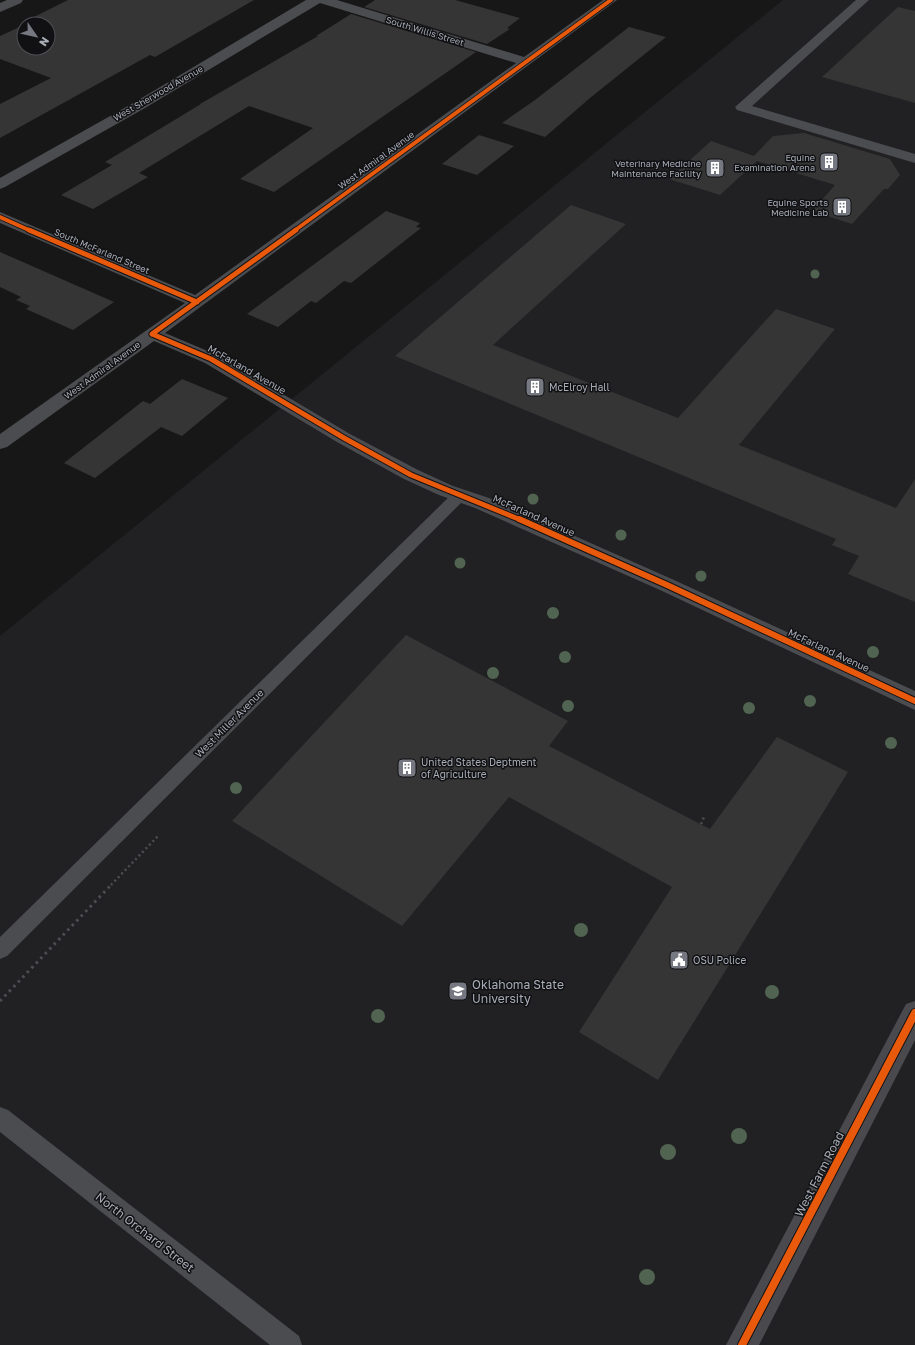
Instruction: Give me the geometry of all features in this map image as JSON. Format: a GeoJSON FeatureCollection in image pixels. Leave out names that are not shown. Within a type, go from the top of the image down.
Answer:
{"type":"FeatureCollection","features":[{"type":"Feature","properties":{"kind":"street"},"geometry":{"type":"LineString","coordinates":[[0,8],[16,0]]}},
{"type":"Feature","properties":{"kind":"street","name":"West Sherwood Avenue"},"geometry":{"type":"LineString","coordinates":[[0,184],[140,105],[315,0]]}},
{"type":"Feature","properties":{"kind":"street","name":"South Willis Street"},"geometry":{"type":"LineString","coordinates":[[324,0],[526,62]]}},
{"type":"Feature","properties":{"kind":"street","name":"West Admiral Avenue"},"geometry":{"type":"LineString","coordinates":[[0,443],[197,302],[611,0]]}},
{"type":"Feature","properties":{"kind":"street"},"geometry":{"type":"LineString","coordinates":[[863,0],[742,107],[915,159]]}},
{"type":"Feature","properties":{"kind":"street","name":"South McFarland Street"},"geometry":{"type":"LineString","coordinates":[[0,217],[197,302]]}},
{"type":"Feature","properties":{"kind":"street","name":"McFarland Avenue"},"geometry":{"type":"LineString","coordinates":[[152,334],[210,359],[357,445],[418,478],[459,496],[482,503],[667,585],[915,701]]}},
{"type":"Feature","properties":{"kind":"street","name":"West Farm Road"},"geometry":{"type":"LineString","coordinates":[[742,1345],[915,1013]]}},
{"type":"Feature","properties":{"kind":"lane","name":"West Miller Avenue"},"geometry":{"type":"LineString","coordinates":[[0,950],[459,496]]}},
{"type":"Feature","properties":{"kind":"lane","name":"North Orchard Street"},"geometry":{"type":"LineString","coordinates":[[0,1118],[290,1345]]}},
{"type":"Feature","properties":{"kind":"path"},"geometry":{"type":"LineString","coordinates":[[701,824],[704,817]]}},
{"type":"Feature","properties":{"kind":"shaded area","name":"Oklahoma State University"},"geometry":{"type":"Polygon","coordinates":[[[783,0],[915,0],[915,1345],[0,1345],[0,636],[783,0]]]}},
{"type":"Feature","properties":{"kind":"building"},"geometry":{"type":"Polygon","coordinates":[[[68,0],[254,0],[155,57],[150,55],[0,138],[0,104],[51,78],[0,59],[0,36],[16,29],[16,56],[56,56],[56,16],[36,16],[68,0]]]}},
{"type":"Feature","properties":{"kind":"building"},"geometry":{"type":"Polygon","coordinates":[[[375,0],[455,0],[520,18],[507,28],[510,29],[487,44],[364,7],[375,0]]]}},
{"type":"Feature","properties":{"kind":"building"},"geometry":{"type":"Polygon","coordinates":[[[898,7],[915,11],[915,103],[822,77],[898,7]]]}},
{"type":"Feature","properties":{"kind":"building"},"geometry":{"type":"Polygon","coordinates":[[[351,14],[476,52],[274,192],[240,179],[313,128],[249,106],[139,173],[148,177],[93,209],[61,195],[112,165],[105,162],[200,104],[318,36],[316,36],[351,14]]]}},
{"type":"Feature","properties":{"kind":"building"},"geometry":{"type":"Polygon","coordinates":[[[629,27],[666,37],[590,98],[545,137],[502,123],[535,100],[629,27]]]}},
{"type":"Feature","properties":{"kind":"building"},"geometry":{"type":"Polygon","coordinates":[[[804,133],[890,159],[900,175],[888,189],[884,189],[852,224],[812,211],[835,185],[757,161],[720,195],[669,179],[711,141],[754,156],[773,136],[804,133]]]}},
{"type":"Feature","properties":{"kind":"building"},"geometry":{"type":"Polygon","coordinates":[[[479,135],[514,146],[477,175],[442,164],[479,135]]]}},
{"type":"Feature","properties":{"kind":"building","name":"McElroy Hall"},"geometry":{"type":"Polygon","coordinates":[[[571,205],[626,224],[493,345],[678,418],[776,309],[835,329],[739,445],[896,508],[915,479],[915,602],[848,574],[859,556],[832,545],[836,539],[395,356],[571,205]]]}},
{"type":"Feature","properties":{"kind":"building"},"geometry":{"type":"Polygon","coordinates":[[[386,211],[420,223],[416,227],[421,228],[351,283],[344,281],[316,303],[311,301],[278,327],[247,314],[386,211]]]}},
{"type":"Feature","properties":{"kind":"building"},"geometry":{"type":"Polygon","coordinates":[[[0,252],[114,302],[73,330],[26,309],[30,306],[16,300],[21,297],[0,287],[0,252]]]}},
{"type":"Feature","properties":{"kind":"building"},"geometry":{"type":"Polygon","coordinates":[[[182,379],[228,398],[182,436],[161,427],[95,478],[64,463],[143,401],[150,404],[182,379]]]}},
{"type":"Feature","properties":{"kind":"building"},"geometry":{"type":"Polygon","coordinates":[[[406,635],[568,721],[549,746],[710,829],[777,737],[848,772],[658,1080],[579,1032],[672,887],[509,797],[402,926],[232,821],[406,635]]]}},
{"type":"Feature","properties":{"kind":"cycle path"},"geometry":{"type":"LineString","coordinates":[[152,334],[611,0]]}},
{"type":"Feature","properties":{"kind":"cycle path"},"geometry":{"type":"LineString","coordinates":[[0,217],[197,302]]}},
{"type":"Feature","properties":{"kind":"cycle path"},"geometry":{"type":"LineString","coordinates":[[152,334],[211,359],[344,438],[411,475],[482,503],[667,585],[915,701]]}},
{"type":"Feature","properties":{"kind":"cycle path"},"geometry":{"type":"LineString","coordinates":[[742,1345],[915,1013]]}},
{"type":"Feature","properties":{"kind":"place","name":"Equine Examination Arena"},"geometry":{"type":"Point","coordinates":[829,162]}},
{"type":"Feature","properties":{"kind":"place","name":"Veterinary Medicine Maintenance Facility"},"geometry":{"type":"Point","coordinates":[715,168]}},
{"type":"Feature","properties":{"kind":"place","name":"Equine Sports Medicine Lab"},"geometry":{"type":"Point","coordinates":[842,207]}},
{"type":"Feature","properties":{"kind":"place","name":"McElroy Hall"},"geometry":{"type":"Point","coordinates":[535,387]}},
{"type":"Feature","properties":{"kind":"place","name":"United States Deptment of Agriculture"},"geometry":{"type":"Point","coordinates":[407,768]}},
{"type":"Feature","properties":{"kind":"place","name":"OSU Police"},"geometry":{"type":"Point","coordinates":[679,960]}},
{"type":"Feature","properties":{"kind":"place","name":"Oklahoma State University"},"geometry":{"type":"Point","coordinates":[458,991]}}]}
